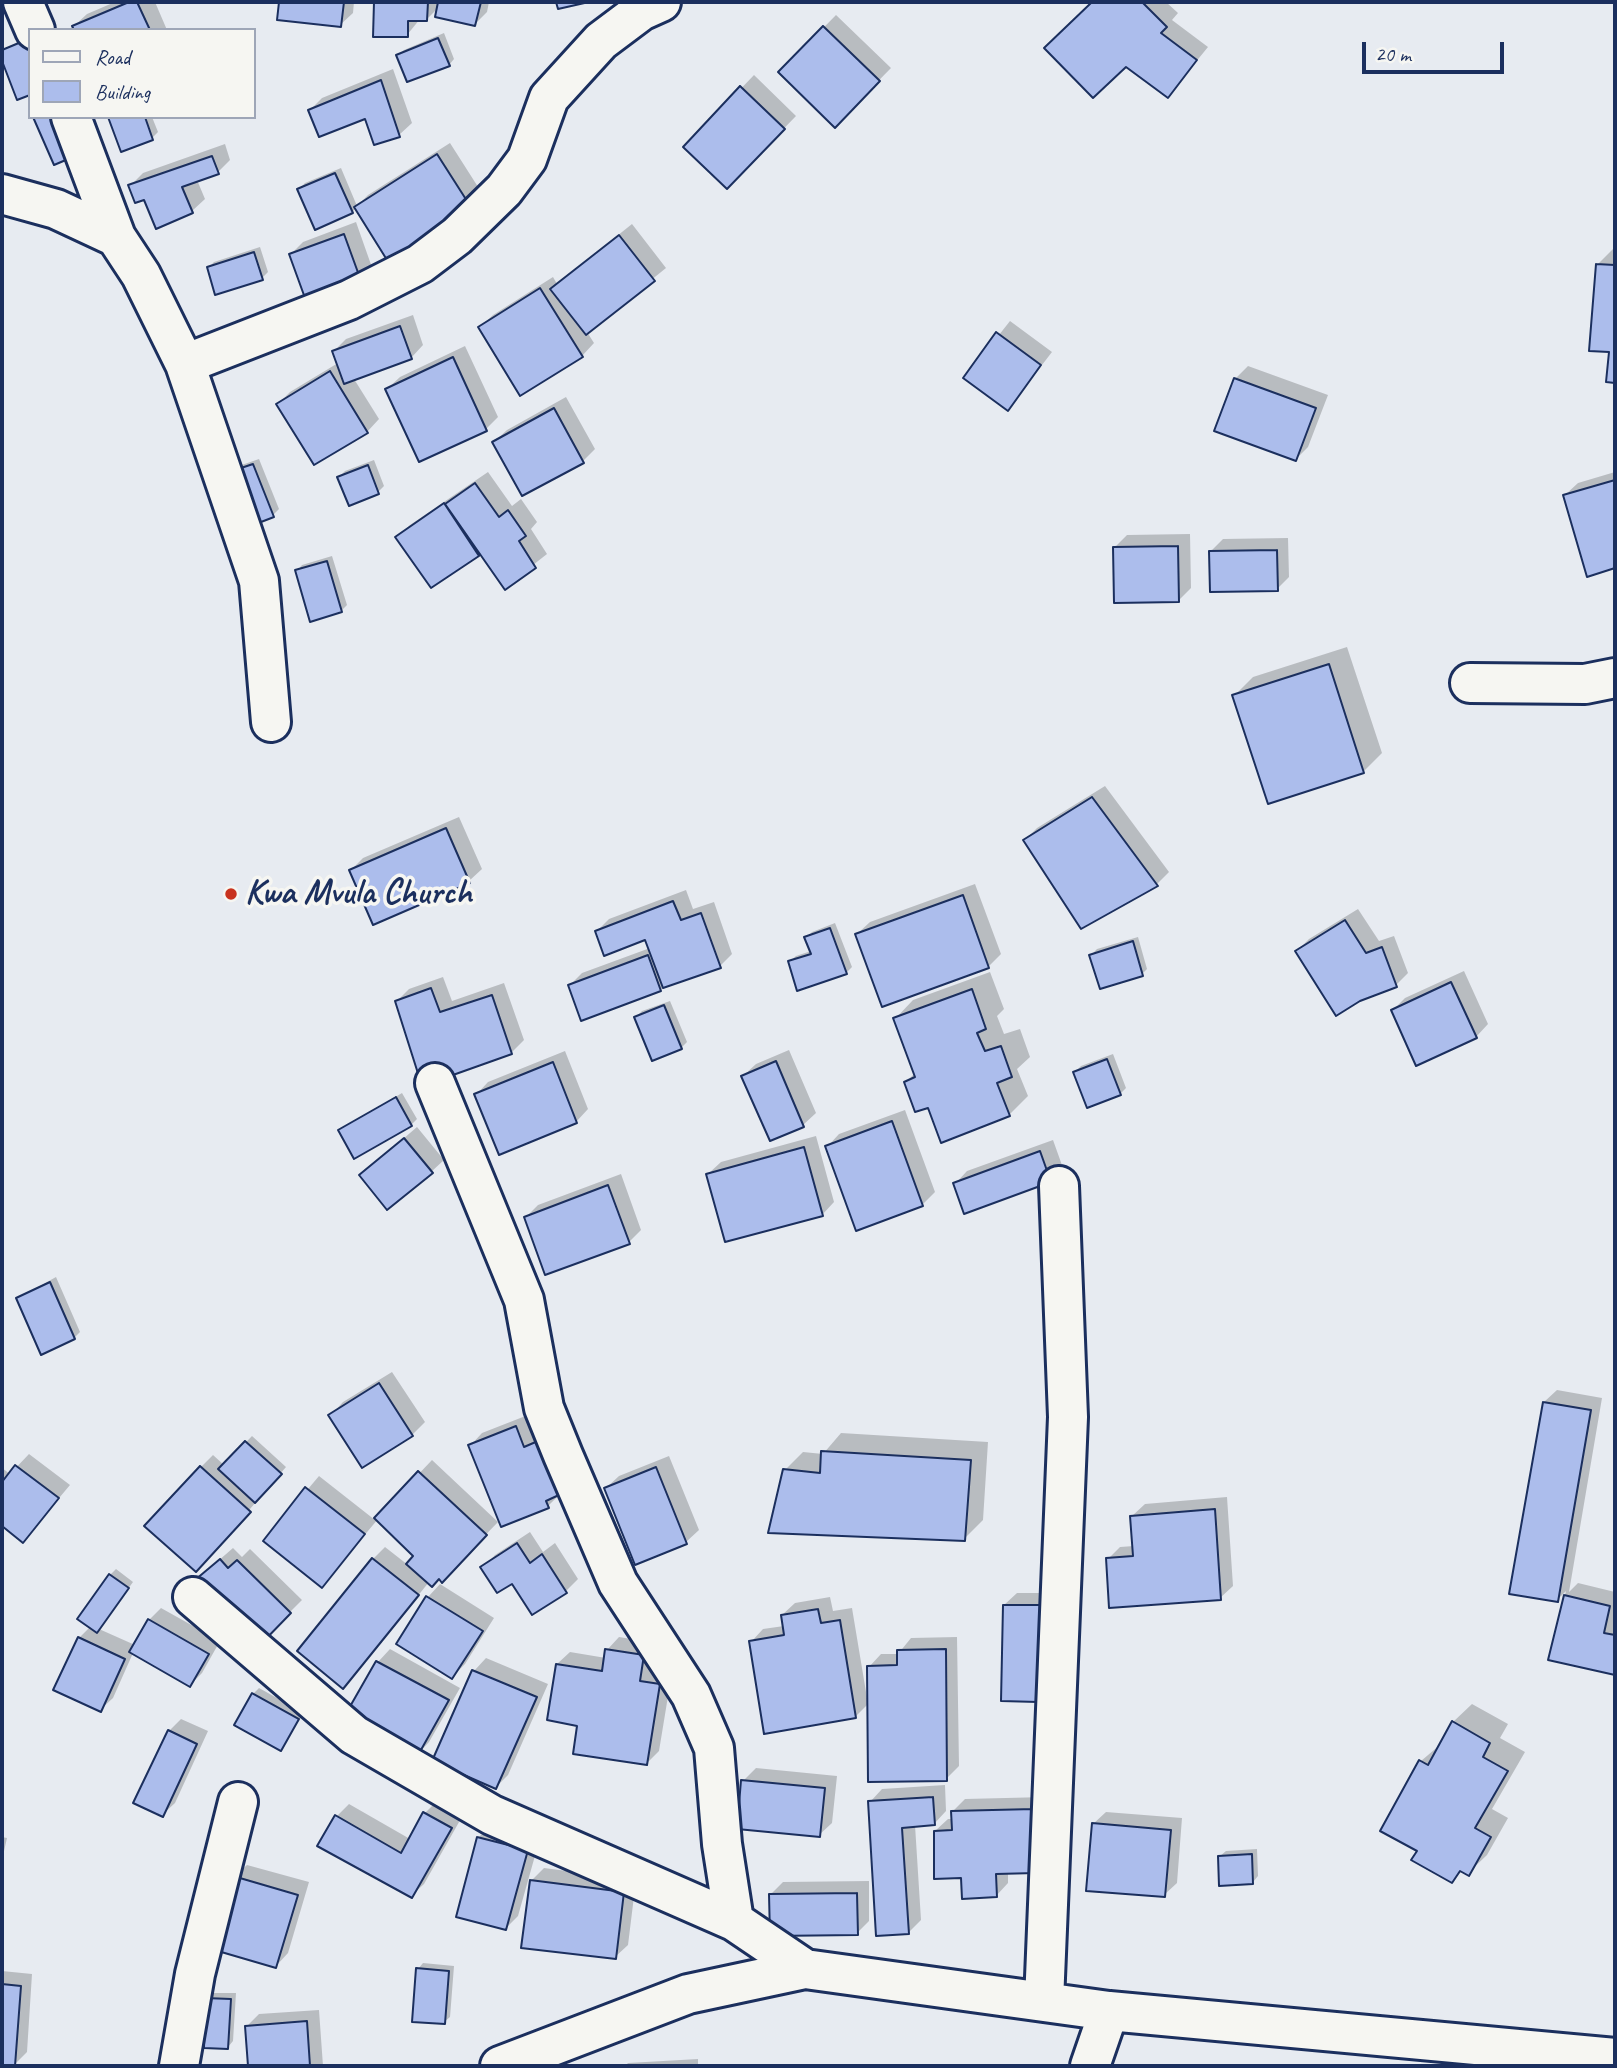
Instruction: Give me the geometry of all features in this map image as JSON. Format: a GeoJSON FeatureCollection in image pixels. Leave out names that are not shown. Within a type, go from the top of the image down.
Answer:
{"type":"FeatureCollection","features":[{"type":"Feature","properties":{"kind":"street"},"geometry":{"type":"LineString","coordinates":[[23,2],[34,28]]}},
{"type":"Feature","properties":{"kind":"street"},"geometry":{"type":"LineString","coordinates":[[185,364],[349,300],[420,264],[457,236],[504,190],[527,159],[549,98],[601,41],[641,11],[661,2]]}},
{"type":"Feature","properties":{"kind":"street"},"geometry":{"type":"LineString","coordinates":[[72,119],[116,237],[141,275],[185,364],[259,581],[271,722]]}},
{"type":"Feature","properties":{"kind":"street"},"geometry":{"type":"LineString","coordinates":[[2,194],[56,209],[116,237]]}},
{"type":"Feature","properties":{"kind":"street"},"geometry":{"type":"LineString","coordinates":[[1471,683],[1585,684],[1615,678]]}},
{"type":"Feature","properties":{"kind":"street"},"geometry":{"type":"LineString","coordinates":[[436,1083],[524,1300],[544,1408],[563,1455],[618,1583],[691,1695],[714,1748],[722,1844],[734,1922]]}},
{"type":"Feature","properties":{"kind":"street"},"geometry":{"type":"LineString","coordinates":[[1044,2002],[1068,1417],[1059,1186]]}},
{"type":"Feature","properties":{"kind":"street"},"geometry":{"type":"LineString","coordinates":[[193,1597],[354,1735],[492,1815],[734,1922],[805,1969]]}},
{"type":"Feature","properties":{"kind":"street"},"geometry":{"type":"LineString","coordinates":[[179,2066],[195,1974],[238,1802]]}},
{"type":"Feature","properties":{"kind":"street"},"geometry":{"type":"LineString","coordinates":[[500,2066],[688,1994],[805,1969],[1109,2011],[1615,2058]]}},
{"type":"Feature","properties":{"kind":"street"},"geometry":{"type":"LineString","coordinates":[[1090,2066],[1109,2011]]}},
{"type":"Feature","properties":{"kind":"building"},"geometry":{"type":"Polygon","coordinates":[[[129,2],[137,2],[149,28],[73,28],[72,26],[129,2]]]}},
{"type":"Feature","properties":{"kind":"building"},"geometry":{"type":"Polygon","coordinates":[[[279,2],[344,2],[341,27],[277,20],[279,2]]]}},
{"type":"Feature","properties":{"kind":"building"},"geometry":{"type":"Polygon","coordinates":[[[374,2],[428,2],[427,21],[408,21],[408,37],[373,37],[374,2]]]}},
{"type":"Feature","properties":{"kind":"building"},"geometry":{"type":"Polygon","coordinates":[[[438,2],[481,2],[475,26],[435,17],[438,2]]]}},
{"type":"Feature","properties":{"kind":"building"},"geometry":{"type":"Polygon","coordinates":[[[556,2],[589,2],[558,9],[556,2]]]}},
{"type":"Feature","properties":{"kind":"building"},"geometry":{"type":"Polygon","coordinates":[[[1092,2],[1142,2],[1167,27],[1161,33],[1197,60],[1168,98],[1126,67],[1093,98],[1044,48],[1092,2]]]}},
{"type":"Feature","properties":{"kind":"building"},"geometry":{"type":"Polygon","coordinates":[[[823,26],[880,81],[835,128],[778,72],[823,26]]]}},
{"type":"Feature","properties":{"kind":"building"},"geometry":{"type":"Polygon","coordinates":[[[438,38],[450,66],[407,82],[396,55],[438,38]]]}},
{"type":"Feature","properties":{"kind":"building"},"geometry":{"type":"Polygon","coordinates":[[[26,40],[28,96],[17,100],[2,61],[2,50],[26,40]]]}},
{"type":"Feature","properties":{"kind":"building"},"geometry":{"type":"Polygon","coordinates":[[[381,80],[400,137],[374,145],[365,119],[319,137],[308,110],[381,80]]]}},
{"type":"Feature","properties":{"kind":"building"},"geometry":{"type":"Polygon","coordinates":[[[740,86],[785,129],[727,189],[683,147],[740,86]]]}},
{"type":"Feature","properties":{"kind":"building"},"geometry":{"type":"Polygon","coordinates":[[[34,119],[66,119],[80,154],[54,165],[34,119]]]}},
{"type":"Feature","properties":{"kind":"building"},"geometry":{"type":"Polygon","coordinates":[[[109,119],[146,119],[153,140],[121,152],[109,119]]]}},
{"type":"Feature","properties":{"kind":"building"},"geometry":{"type":"Polygon","coordinates":[[[437,154],[476,215],[392,268],[354,207],[437,154]]]}},
{"type":"Feature","properties":{"kind":"building"},"geometry":{"type":"Polygon","coordinates":[[[212,156],[219,174],[182,187],[193,213],[156,229],[144,200],[135,203],[128,185],[212,156]]]}},
{"type":"Feature","properties":{"kind":"building"},"geometry":{"type":"Polygon","coordinates":[[[335,173],[353,213],[315,230],[297,189],[335,173]]]}},
{"type":"Feature","properties":{"kind":"building"},"geometry":{"type":"Polygon","coordinates":[[[344,234],[364,289],[309,309],[289,254],[344,234]]]}},
{"type":"Feature","properties":{"kind":"building"},"geometry":{"type":"Polygon","coordinates":[[[619,235],[655,281],[586,335],[550,289],[619,235]]]}},
{"type":"Feature","properties":{"kind":"building"},"geometry":{"type":"Polygon","coordinates":[[[254,252],[263,280],[215,295],[207,267],[254,252]]]}},
{"type":"Feature","properties":{"kind":"building"},"geometry":{"type":"Polygon","coordinates":[[[1596,264],[1615,265],[1615,383],[1606,382],[1609,352],[1589,351],[1596,264]]]}},
{"type":"Feature","properties":{"kind":"building"},"geometry":{"type":"Polygon","coordinates":[[[540,288],[583,357],[520,396],[478,327],[540,288]]]}},
{"type":"Feature","properties":{"kind":"building"},"geometry":{"type":"Polygon","coordinates":[[[400,326],[412,359],[344,384],[332,351],[400,326]]]}},
{"type":"Feature","properties":{"kind":"building"},"geometry":{"type":"Polygon","coordinates":[[[996,332],[1041,365],[1008,411],[963,378],[996,332]]]}},
{"type":"Feature","properties":{"kind":"building"},"geometry":{"type":"Polygon","coordinates":[[[453,357],[487,431],[419,462],[385,389],[453,357]]]}},
{"type":"Feature","properties":{"kind":"building"},"geometry":{"type":"Polygon","coordinates":[[[330,371],[368,433],[314,465],[276,404],[330,371]]]}},
{"type":"Feature","properties":{"kind":"building"},"geometry":{"type":"Polygon","coordinates":[[[1234,378],[1316,408],[1296,461],[1214,431],[1234,378]]]}},
{"type":"Feature","properties":{"kind":"building"},"geometry":{"type":"Polygon","coordinates":[[[554,408],[584,463],[522,496],[492,442],[554,408]]]}},
{"type":"Feature","properties":{"kind":"building"},"geometry":{"type":"Polygon","coordinates":[[[253,464],[274,517],[248,527],[226,473],[253,464]]]}},
{"type":"Feature","properties":{"kind":"building"},"geometry":{"type":"Polygon","coordinates":[[[368,465],[379,494],[349,506],[337,477],[368,465]]]}},
{"type":"Feature","properties":{"kind":"building"},"geometry":{"type":"Polygon","coordinates":[[[1615,480],[1615,568],[1587,577],[1563,495],[1615,480]]]}},
{"type":"Feature","properties":{"kind":"building"},"geometry":{"type":"Polygon","coordinates":[[[475,483],[499,517],[508,510],[526,536],[519,541],[536,568],[505,590],[445,504],[475,483]]]}},
{"type":"Feature","properties":{"kind":"building"},"geometry":{"type":"Polygon","coordinates":[[[444,503],[479,556],[431,588],[395,537],[444,503]]]}},
{"type":"Feature","properties":{"kind":"building"},"geometry":{"type":"Polygon","coordinates":[[[1178,546],[1179,602],[1114,603],[1113,547],[1178,546]]]}},
{"type":"Feature","properties":{"kind":"building"},"geometry":{"type":"Polygon","coordinates":[[[1277,550],[1278,591],[1210,592],[1209,551],[1277,550]]]}},
{"type":"Feature","properties":{"kind":"building"},"geometry":{"type":"Polygon","coordinates":[[[327,561],[342,612],[310,622],[295,570],[327,561]]]}},
{"type":"Feature","properties":{"kind":"building"},"geometry":{"type":"Polygon","coordinates":[[[1329,664],[1364,773],[1268,804],[1232,695],[1329,664]]]}},
{"type":"Feature","properties":{"kind":"building"},"geometry":{"type":"Polygon","coordinates":[[[1092,797],[1158,886],[1081,929],[1023,840],[1092,797]]]}},
{"type":"Feature","properties":{"kind":"building"},"geometry":{"type":"Polygon","coordinates":[[[446,828],[470,883],[373,925],[349,870],[446,828]]]}},
{"type":"Feature","properties":{"kind":"building"},"geometry":{"type":"Polygon","coordinates":[[[963,895],[989,968],[882,1007],[855,934],[963,895]]]}},
{"type":"Feature","properties":{"kind":"building"},"geometry":{"type":"Polygon","coordinates":[[[673,901],[681,920],[701,913],[721,968],[663,988],[645,940],[604,956],[595,931],[673,901]]]}},
{"type":"Feature","properties":{"kind":"building"},"geometry":{"type":"Polygon","coordinates":[[[1345,920],[1366,953],[1382,947],[1397,987],[1360,1001],[1336,1016],[1295,951],[1345,920]]]}},
{"type":"Feature","properties":{"kind":"building"},"geometry":{"type":"Polygon","coordinates":[[[830,928],[847,974],[797,991],[788,961],[811,954],[804,937],[830,928]]]}},
{"type":"Feature","properties":{"kind":"building"},"geometry":{"type":"Polygon","coordinates":[[[1133,941],[1143,976],[1100,989],[1089,955],[1133,941]]]}},
{"type":"Feature","properties":{"kind":"building"},"geometry":{"type":"Polygon","coordinates":[[[648,955],[661,991],[581,1021],[568,985],[648,955]]]}},
{"type":"Feature","properties":{"kind":"building"},"geometry":{"type":"Polygon","coordinates":[[[1451,982],[1477,1038],[1416,1066],[1391,1010],[1451,982]]]}},
{"type":"Feature","properties":{"kind":"building"},"geometry":{"type":"Polygon","coordinates":[[[431,988],[440,1012],[492,995],[512,1054],[422,1086],[395,1001],[431,988]]]}},
{"type":"Feature","properties":{"kind":"building"},"geometry":{"type":"Polygon","coordinates":[[[972,989],[986,1029],[977,1033],[985,1051],[1001,1046],[1012,1077],[997,1083],[1010,1116],[941,1143],[928,1108],[915,1112],[904,1082],[915,1077],[893,1018],[972,989]]]}},
{"type":"Feature","properties":{"kind":"building"},"geometry":{"type":"Polygon","coordinates":[[[664,1005],[682,1049],[652,1061],[634,1017],[664,1005]]]}},
{"type":"Feature","properties":{"kind":"building"},"geometry":{"type":"Polygon","coordinates":[[[1107,1059],[1121,1095],[1087,1108],[1073,1072],[1107,1059]]]}},
{"type":"Feature","properties":{"kind":"building"},"geometry":{"type":"Polygon","coordinates":[[[776,1061],[804,1127],[770,1141],[741,1076],[776,1061]]]}},
{"type":"Feature","properties":{"kind":"building"},"geometry":{"type":"Polygon","coordinates":[[[553,1062],[577,1123],[499,1155],[474,1094],[553,1062]]]}},
{"type":"Feature","properties":{"kind":"building"},"geometry":{"type":"Polygon","coordinates":[[[396,1097],[412,1126],[354,1159],[338,1130],[396,1097]]]}},
{"type":"Feature","properties":{"kind":"building"},"geometry":{"type":"Polygon","coordinates":[[[892,1121],[923,1206],[856,1231],[825,1146],[892,1121]]]}},
{"type":"Feature","properties":{"kind":"building"},"geometry":{"type":"Polygon","coordinates":[[[404,1138],[433,1173],[387,1210],[359,1175],[404,1138]]]}},
{"type":"Feature","properties":{"kind":"building"},"geometry":{"type":"Polygon","coordinates":[[[804,1147],[823,1216],[725,1242],[706,1174],[804,1147]]]}},
{"type":"Feature","properties":{"kind":"building"},"geometry":{"type":"Polygon","coordinates":[[[1040,1151],[1051,1182],[964,1214],[953,1183],[1040,1151]]]}},
{"type":"Feature","properties":{"kind":"building"},"geometry":{"type":"Polygon","coordinates":[[[608,1185],[630,1244],[545,1275],[524,1217],[608,1185]]]}},
{"type":"Feature","properties":{"kind":"building"},"geometry":{"type":"Polygon","coordinates":[[[50,1282],[75,1339],[41,1355],[16,1298],[50,1282]]]}},
{"type":"Feature","properties":{"kind":"building"},"geometry":{"type":"Polygon","coordinates":[[[379,1383],[413,1436],[362,1468],[328,1415],[379,1383]]]}},
{"type":"Feature","properties":{"kind":"building"},"geometry":{"type":"Polygon","coordinates":[[[1543,1402],[1591,1410],[1558,1602],[1509,1594],[1543,1402]]]}},
{"type":"Feature","properties":{"kind":"building"},"geometry":{"type":"Polygon","coordinates":[[[516,1426],[524,1447],[538,1441],[561,1494],[546,1501],[549,1508],[501,1527],[468,1445],[516,1426]]]}},
{"type":"Feature","properties":{"kind":"building"},"geometry":{"type":"Polygon","coordinates":[[[245,1441],[282,1474],[255,1503],[218,1469],[245,1441]]]}},
{"type":"Feature","properties":{"kind":"building"},"geometry":{"type":"Polygon","coordinates":[[[821,1451],[971,1460],[965,1541],[768,1533],[783,1469],[820,1473],[821,1451]]]}},
{"type":"Feature","properties":{"kind":"building"},"geometry":{"type":"Polygon","coordinates":[[[15,1465],[59,1498],[23,1543],[2,1526],[2,1482],[15,1465]]]}},
{"type":"Feature","properties":{"kind":"building"},"geometry":{"type":"Polygon","coordinates":[[[200,1466],[251,1512],[196,1572],[144,1526],[200,1466]]]}},
{"type":"Feature","properties":{"kind":"building"},"geometry":{"type":"Polygon","coordinates":[[[656,1467],[687,1544],[635,1565],[604,1488],[656,1467]]]}},
{"type":"Feature","properties":{"kind":"building"},"geometry":{"type":"Polygon","coordinates":[[[418,1471],[487,1535],[442,1583],[439,1579],[432,1587],[406,1564],[413,1556],[374,1518],[418,1471]]]}},
{"type":"Feature","properties":{"kind":"building"},"geometry":{"type":"Polygon","coordinates":[[[305,1487],[365,1534],[322,1588],[263,1541],[305,1487]]]}},
{"type":"Feature","properties":{"kind":"building"},"geometry":{"type":"Polygon","coordinates":[[[1215,1509],[1221,1600],[1109,1608],[1106,1558],[1133,1556],[1130,1516],[1215,1509]]]}},
{"type":"Feature","properties":{"kind":"building"},"geometry":{"type":"Polygon","coordinates":[[[517,1543],[530,1563],[542,1554],[567,1593],[532,1615],[512,1584],[497,1593],[480,1567],[517,1543]]]}},
{"type":"Feature","properties":{"kind":"building"},"geometry":{"type":"Polygon","coordinates":[[[372,1558],[419,1595],[343,1689],[297,1651],[372,1558]]]}},
{"type":"Feature","properties":{"kind":"building"},"geometry":{"type":"Polygon","coordinates":[[[220,1559],[228,1568],[237,1560],[291,1613],[259,1646],[195,1580],[220,1559]]]}},
{"type":"Feature","properties":{"kind":"building"},"geometry":{"type":"Polygon","coordinates":[[[109,1574],[129,1588],[97,1633],[77,1619],[109,1574]]]}},
{"type":"Feature","properties":{"kind":"building"},"geometry":{"type":"Polygon","coordinates":[[[1564,1595],[1610,1606],[1604,1633],[1615,1635],[1615,1675],[1548,1660],[1564,1595]]]}},
{"type":"Feature","properties":{"kind":"building"},"geometry":{"type":"Polygon","coordinates":[[[426,1596],[483,1631],[452,1679],[396,1644],[426,1596]]]}},
{"type":"Feature","properties":{"kind":"building"},"geometry":{"type":"Polygon","coordinates":[[[1003,1605],[1040,1605],[1038,1702],[1001,1701],[1003,1605]]]}},
{"type":"Feature","properties":{"kind":"building"},"geometry":{"type":"Polygon","coordinates":[[[818,1609],[821,1623],[840,1620],[856,1718],[764,1734],[749,1641],[784,1635],[781,1615],[818,1609]]]}},
{"type":"Feature","properties":{"kind":"building"},"geometry":{"type":"Polygon","coordinates":[[[148,1619],[209,1654],[190,1687],[129,1652],[148,1619]]]}},
{"type":"Feature","properties":{"kind":"building"},"geometry":{"type":"Polygon","coordinates":[[[78,1637],[125,1659],[101,1712],[53,1690],[78,1637]]]}},
{"type":"Feature","properties":{"kind":"building"},"geometry":{"type":"Polygon","coordinates":[[[605,1649],[644,1655],[640,1681],[660,1684],[647,1765],[573,1754],[577,1726],[547,1720],[556,1664],[602,1671],[605,1649]]]}},
{"type":"Feature","properties":{"kind":"building"},"geometry":{"type":"Polygon","coordinates":[[[946,1649],[947,1781],[868,1782],[867,1666],[897,1665],[897,1650],[946,1649]]]}},
{"type":"Feature","properties":{"kind":"building"},"geometry":{"type":"Polygon","coordinates":[[[376,1661],[449,1700],[417,1757],[344,1717],[376,1661]]]}},
{"type":"Feature","properties":{"kind":"building"},"geometry":{"type":"Polygon","coordinates":[[[472,1670],[537,1697],[496,1789],[432,1761],[472,1670]]]}},
{"type":"Feature","properties":{"kind":"building"},"geometry":{"type":"Polygon","coordinates":[[[252,1693],[299,1719],[281,1751],[234,1725],[252,1693]]]}},
{"type":"Feature","properties":{"kind":"building"},"geometry":{"type":"Polygon","coordinates":[[[1452,1721],[1490,1743],[1483,1757],[1508,1771],[1475,1828],[1491,1837],[1469,1876],[1460,1871],[1452,1883],[1411,1860],[1417,1851],[1380,1831],[1419,1760],[1428,1765],[1452,1721]]]}},
{"type":"Feature","properties":{"kind":"building"},"geometry":{"type":"Polygon","coordinates":[[[168,1730],[197,1744],[163,1817],[133,1803],[168,1730]]]}},
{"type":"Feature","properties":{"kind":"building"},"geometry":{"type":"Polygon","coordinates":[[[741,1780],[825,1788],[820,1837],[737,1829],[741,1780]]]}},
{"type":"Feature","properties":{"kind":"building"},"geometry":{"type":"Polygon","coordinates":[[[933,1797],[935,1825],[902,1828],[909,1934],[876,1936],[868,1801],[933,1797]]]}},
{"type":"Feature","properties":{"kind":"building"},"geometry":{"type":"Polygon","coordinates":[[[1034,1809],[1036,1873],[996,1874],[997,1897],[962,1899],[961,1878],[934,1879],[934,1831],[952,1830],[951,1811],[1034,1809]]]}},
{"type":"Feature","properties":{"kind":"building"},"geometry":{"type":"Polygon","coordinates":[[[423,1812],[452,1828],[412,1898],[317,1846],[335,1815],[401,1853],[423,1812]]]}},
{"type":"Feature","properties":{"kind":"building"},"geometry":{"type":"Polygon","coordinates":[[[1092,1823],[1171,1830],[1165,1897],[1086,1891],[1092,1823]]]}},
{"type":"Feature","properties":{"kind":"building"},"geometry":{"type":"Polygon","coordinates":[[[477,1837],[528,1850],[506,1930],[456,1917],[477,1837]]]}},
{"type":"Feature","properties":{"kind":"building"},"geometry":{"type":"Polygon","coordinates":[[[1252,1854],[1253,1884],[1219,1886],[1218,1856],[1252,1854]]]}},
{"type":"Feature","properties":{"kind":"building"},"geometry":{"type":"Polygon","coordinates":[[[233,1876],[298,1895],[276,1968],[211,1949],[233,1876]]]}},
{"type":"Feature","properties":{"kind":"building"},"geometry":{"type":"Polygon","coordinates":[[[530,1880],[624,1892],[616,1959],[521,1948],[530,1880]]]}},
{"type":"Feature","properties":{"kind":"building"},"geometry":{"type":"Polygon","coordinates":[[[857,1893],[858,1935],[770,1936],[769,1894],[857,1893]]]}},
{"type":"Feature","properties":{"kind":"building"},"geometry":{"type":"Polygon","coordinates":[[[416,1968],[449,1971],[445,2024],[412,2022],[416,1968]]]}},
{"type":"Feature","properties":{"kind":"building"},"geometry":{"type":"Polygon","coordinates":[[[2,1984],[21,1986],[15,2066],[2,2066],[2,1984]]]}},
{"type":"Feature","properties":{"kind":"building"},"geometry":{"type":"Polygon","coordinates":[[[205,1998],[231,1999],[228,2049],[204,2048],[205,1998]]]}},
{"type":"Feature","properties":{"kind":"building"},"geometry":{"type":"Polygon","coordinates":[[[307,2021],[310,2066],[248,2066],[245,2026],[307,2021]]]}},
{"type":"Feature","properties":{"kind":"place","name":"Kwa Mvula Church"},"geometry":{"type":"Point","coordinates":[231,894]}}]}
